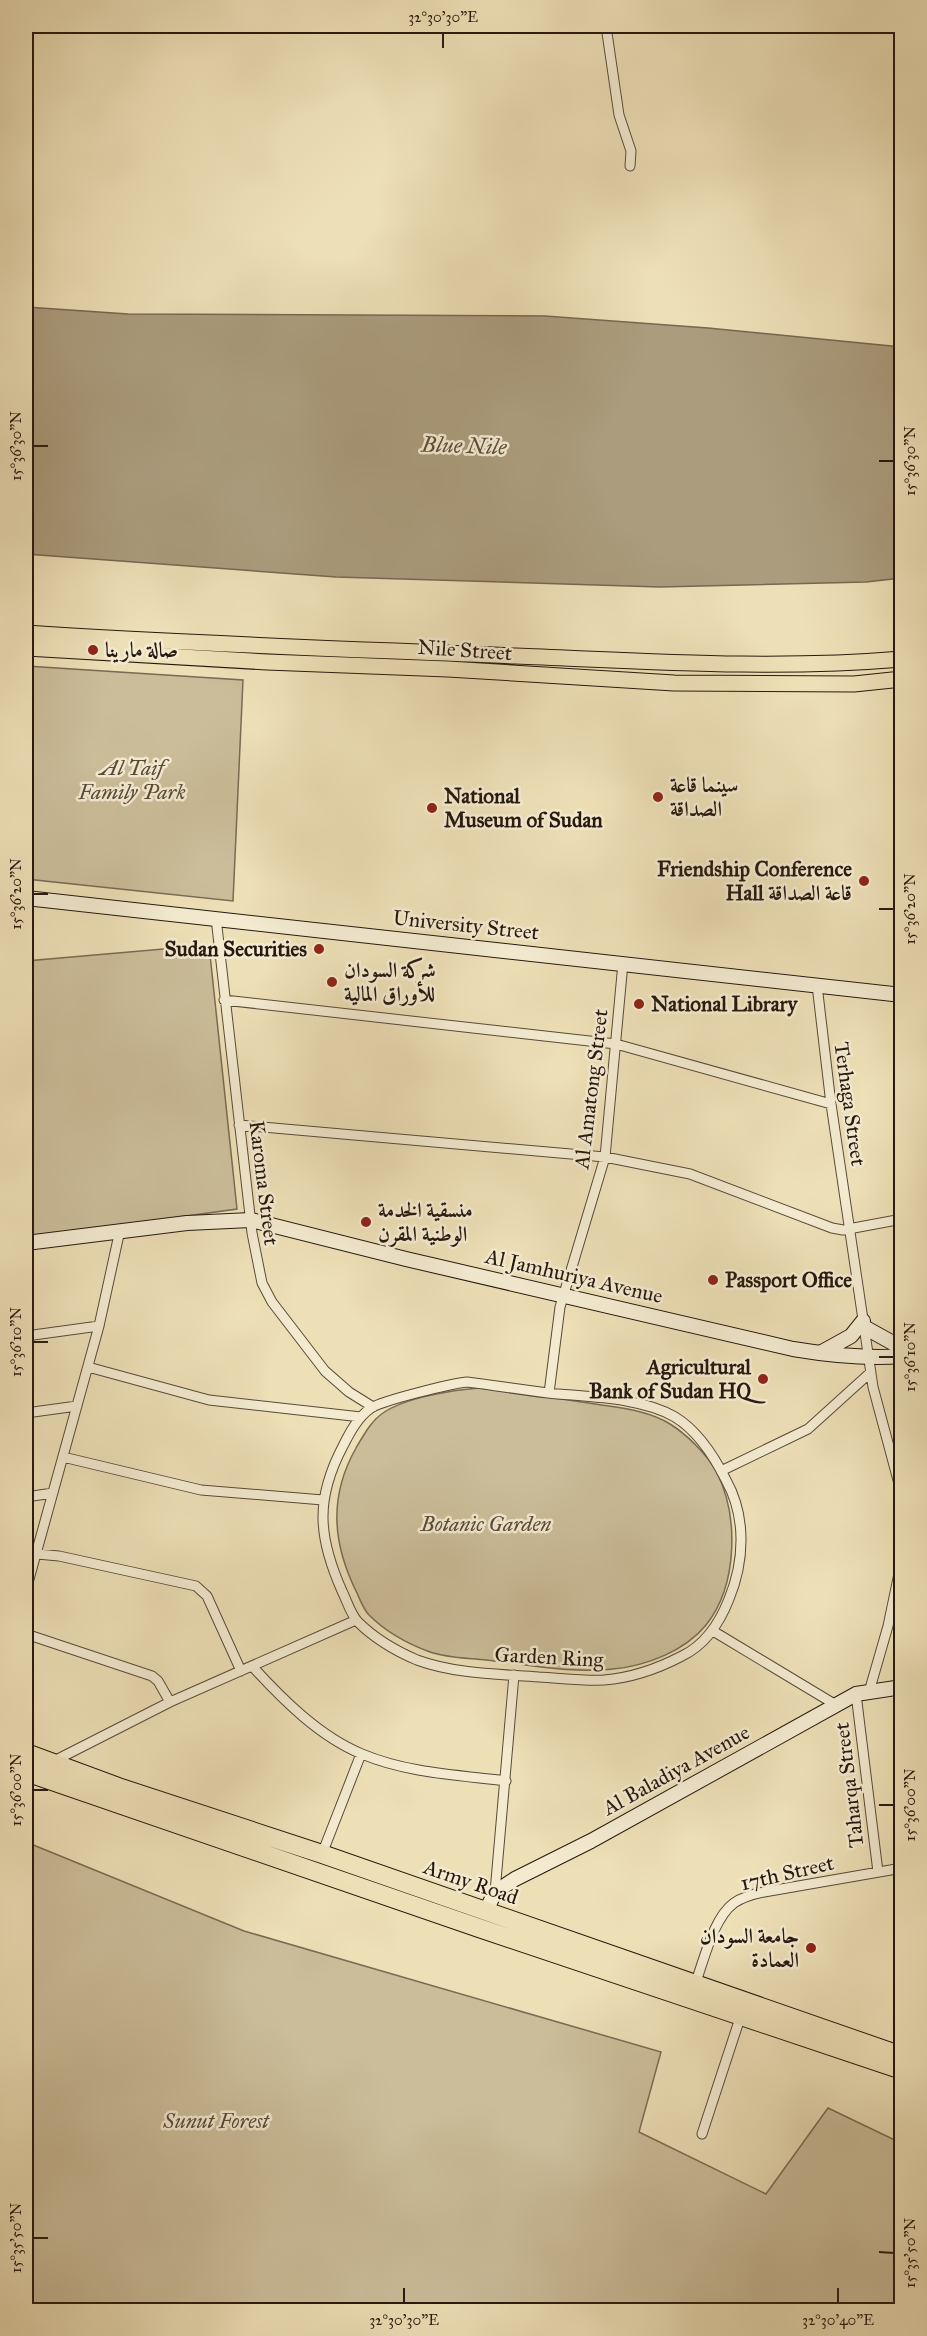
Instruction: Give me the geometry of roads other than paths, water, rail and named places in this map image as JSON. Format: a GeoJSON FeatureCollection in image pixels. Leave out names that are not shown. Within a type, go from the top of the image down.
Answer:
{"type":"FeatureCollection","features":[{"type":"Feature","properties":{"kind":"highway","name":"Army Road"},"geometry":{"type":"LineString","coordinates":[[26,1753],[695,1984],[900,2067]]}},
{"type":"Feature","properties":{"kind":"highway","name":"Army Road"},"geometry":{"type":"LineString","coordinates":[[26,1772],[479,1928],[900,2067]]}},
{"type":"Feature","properties":{"kind":"main road","name":"Nile Street"},"geometry":{"type":"LineString","coordinates":[[26,633],[264,646],[447,661],[606,680],[775,685],[854,684],[902,679]]}},
{"type":"Feature","properties":{"kind":"main road","name":"Nile Street"},"geometry":{"type":"LineString","coordinates":[[26,648],[267,662],[605,660],[702,663],[853,662],[902,659]]}},
{"type":"Feature","properties":{"kind":"main road"},"geometry":{"type":"LineString","coordinates":[[605,660],[606,680]]}},
{"type":"Feature","properties":{"kind":"main road"},"geometry":{"type":"LineString","coordinates":[[853,662],[854,684]]}},
{"type":"Feature","properties":{"kind":"main road","name":"University Street"},"geometry":{"type":"LineString","coordinates":[[26,898],[902,995]]}},
{"type":"Feature","properties":{"kind":"main road","name":"Al Jamhuriya Avenue"},"geometry":{"type":"LineString","coordinates":[[26,1243],[120,1230],[211,1221],[251,1220],[406,1259],[820,1353],[902,1356]]}},
{"type":"Feature","properties":{"kind":"main road"},"geometry":{"type":"LineString","coordinates":[[820,1353],[851,1336],[864,1324],[902,1348]]}},
{"type":"Feature","properties":{"kind":"main road","name":"Al Baladiya Avenue"},"geometry":{"type":"LineString","coordinates":[[495,1892],[836,1705],[862,1693],[902,1687]]}},
{"type":"Feature","properties":{"kind":"main road"},"geometry":{"type":"LineString","coordinates":[[486,1911],[495,1892]]}},
{"type":"Feature","properties":{"kind":"street"},"geometry":{"type":"LineString","coordinates":[[606,26],[619,116],[631,151],[630,166]]}},
{"type":"Feature","properties":{"kind":"street","name":"Karoma Street"},"geometry":{"type":"LineString","coordinates":[[216,918],[256,1260],[262,1283],[272,1302],[325,1371],[349,1392],[373,1407]]}},
{"type":"Feature","properties":{"kind":"street","name":"Al Amatong Street"},"geometry":{"type":"LineString","coordinates":[[549,1393],[557,1318],[605,1157],[623,963]]}},
{"type":"Feature","properties":{"kind":"street","name":"Terhaga Street"},"geometry":{"type":"LineString","coordinates":[[817,985],[831,1104],[871,1372],[902,1495]]}},
{"type":"Feature","properties":{"kind":"street"},"geometry":{"type":"LineString","coordinates":[[224,1000],[616,1044],[831,1104]]}},
{"type":"Feature","properties":{"kind":"street"},"geometry":{"type":"LineString","coordinates":[[239,1125],[605,1157],[690,1174],[832,1228],[843,1230],[849,1227],[902,1219]]}},
{"type":"Feature","properties":{"kind":"street"},"geometry":{"type":"LineString","coordinates":[[26,1590],[99,1326],[120,1230]]}},
{"type":"Feature","properties":{"kind":"street"},"geometry":{"type":"LineString","coordinates":[[26,1336],[99,1326]]}},
{"type":"Feature","properties":{"kind":"street"},"geometry":{"type":"LineString","coordinates":[[88,1367],[209,1400],[361,1417]]}},
{"type":"Feature","properties":{"kind":"street"},"geometry":{"type":"LineString","coordinates":[[721,1471],[808,1429],[871,1372]]}},
{"type":"Feature","properties":{"kind":"street","name":"Garden Ring"},"geometry":{"type":"LineString","coordinates":[[467,1382],[632,1403],[675,1417],[700,1439],[721,1471],[736,1498],[741,1525],[740,1554],[735,1585],[713,1630],[685,1655],[653,1668],[618,1678],[586,1680],[445,1668],[419,1660],[384,1642],[356,1620],[332,1568],[325,1543],[323,1500],[332,1466],[361,1417],[373,1407],[451,1384],[467,1382]]}},
{"type":"Feature","properties":{"kind":"street"},"geometry":{"type":"LineString","coordinates":[[26,1413],[77,1406]]}},
{"type":"Feature","properties":{"kind":"street"},"geometry":{"type":"LineString","coordinates":[[63,1457],[201,1490],[323,1500]]}},
{"type":"Feature","properties":{"kind":"street"},"geometry":{"type":"LineString","coordinates":[[26,1497],[53,1493]]}},
{"type":"Feature","properties":{"kind":"street"},"geometry":{"type":"LineString","coordinates":[[26,1556],[37,1554],[59,1556],[196,1586],[207,1596],[241,1671]]}},
{"type":"Feature","properties":{"kind":"street"},"geometry":{"type":"LineString","coordinates":[[862,1693],[888,1626],[902,1559]]}},
{"type":"Feature","properties":{"kind":"street"},"geometry":{"type":"LineString","coordinates":[[50,1763],[170,1702],[356,1620]]}},
{"type":"Feature","properties":{"kind":"street"},"geometry":{"type":"LineString","coordinates":[[713,1630],[836,1705]]}},
{"type":"Feature","properties":{"kind":"street"},"geometry":{"type":"LineString","coordinates":[[26,1634],[152,1676],[158,1681],[170,1702]]}},
{"type":"Feature","properties":{"kind":"street"},"geometry":{"type":"LineString","coordinates":[[252,1666],[279,1695],[313,1725],[361,1754],[428,1772],[506,1781]]}},
{"type":"Feature","properties":{"kind":"street"},"geometry":{"type":"LineString","coordinates":[[495,1892],[514,1675]]}},
{"type":"Feature","properties":{"kind":"street","name":"Taharqa Street"},"geometry":{"type":"LineString","coordinates":[[862,1693],[878,1872]]}},
{"type":"Feature","properties":{"kind":"street"},"geometry":{"type":"LineString","coordinates":[[322,1854],[361,1754]]}},
{"type":"Feature","properties":{"kind":"street","name":"17th Street"},"geometry":{"type":"LineString","coordinates":[[695,1984],[723,1914],[747,1896],[902,1868]]}},
{"type":"Feature","properties":{"kind":"street"},"geometry":{"type":"LineString","coordinates":[[702,2134],[741,2015]]}},
{"type":"Feature","properties":{"kind":"water","name":"Blue Nile"},"geometry":{"type":"Polygon","coordinates":[[[26,307],[128,314],[545,316],[708,328],[901,347],[901,578],[866,582],[660,587],[336,577],[26,554],[26,307]]]}},
{"type":"Feature","properties":{"kind":"place","name":"صالة مارينا"},"geometry":{"type":"Point","coordinates":[93,650]}},
{"type":"Feature","properties":{"kind":"place","name":"سينما قاعة الصداقة"},"geometry":{"type":"Point","coordinates":[658,797]}},
{"type":"Feature","properties":{"kind":"place","name":"National Museum of Sudan"},"geometry":{"type":"Point","coordinates":[432,808]}},
{"type":"Feature","properties":{"kind":"place","name":"Friendship Conference Hall قاعة الصداقة"},"geometry":{"type":"Point","coordinates":[864,881]}},
{"type":"Feature","properties":{"kind":"place","name":"Sudan Securities"},"geometry":{"type":"Point","coordinates":[319,949]}},
{"type":"Feature","properties":{"kind":"place","name":"شركة السودان للأوراق المالية"},"geometry":{"type":"Point","coordinates":[332,982]}},
{"type":"Feature","properties":{"kind":"place","name":"National Library"},"geometry":{"type":"Point","coordinates":[639,1004]}},
{"type":"Feature","properties":{"kind":"place","name":"منسقية الخدمة الوطنية المقرن"},"geometry":{"type":"Point","coordinates":[366,1222]}},
{"type":"Feature","properties":{"kind":"place","name":"Passport Office"},"geometry":{"type":"Point","coordinates":[713,1280]}},
{"type":"Feature","properties":{"kind":"place","name":"Agricultural Bank of Sudan HQ"},"geometry":{"type":"Point","coordinates":[763,1379]}},
{"type":"Feature","properties":{"kind":"place","name":"جامعة السودان العمادة"},"geometry":{"type":"Point","coordinates":[811,1948]}},
{"type":"Feature","properties":{"kind":"park label","name":"Al Taif Family Park"},"geometry":{"type":"Point","coordinates":[132,780]}},
{"type":"Feature","properties":{"kind":"park label","name":"Botanic Garden"},"geometry":{"type":"Point","coordinates":[486,1524]}},
{"type":"Feature","properties":{"kind":"park label","name":"Sunut Forest"},"geometry":{"type":"Point","coordinates":[216,2121]}}]}
